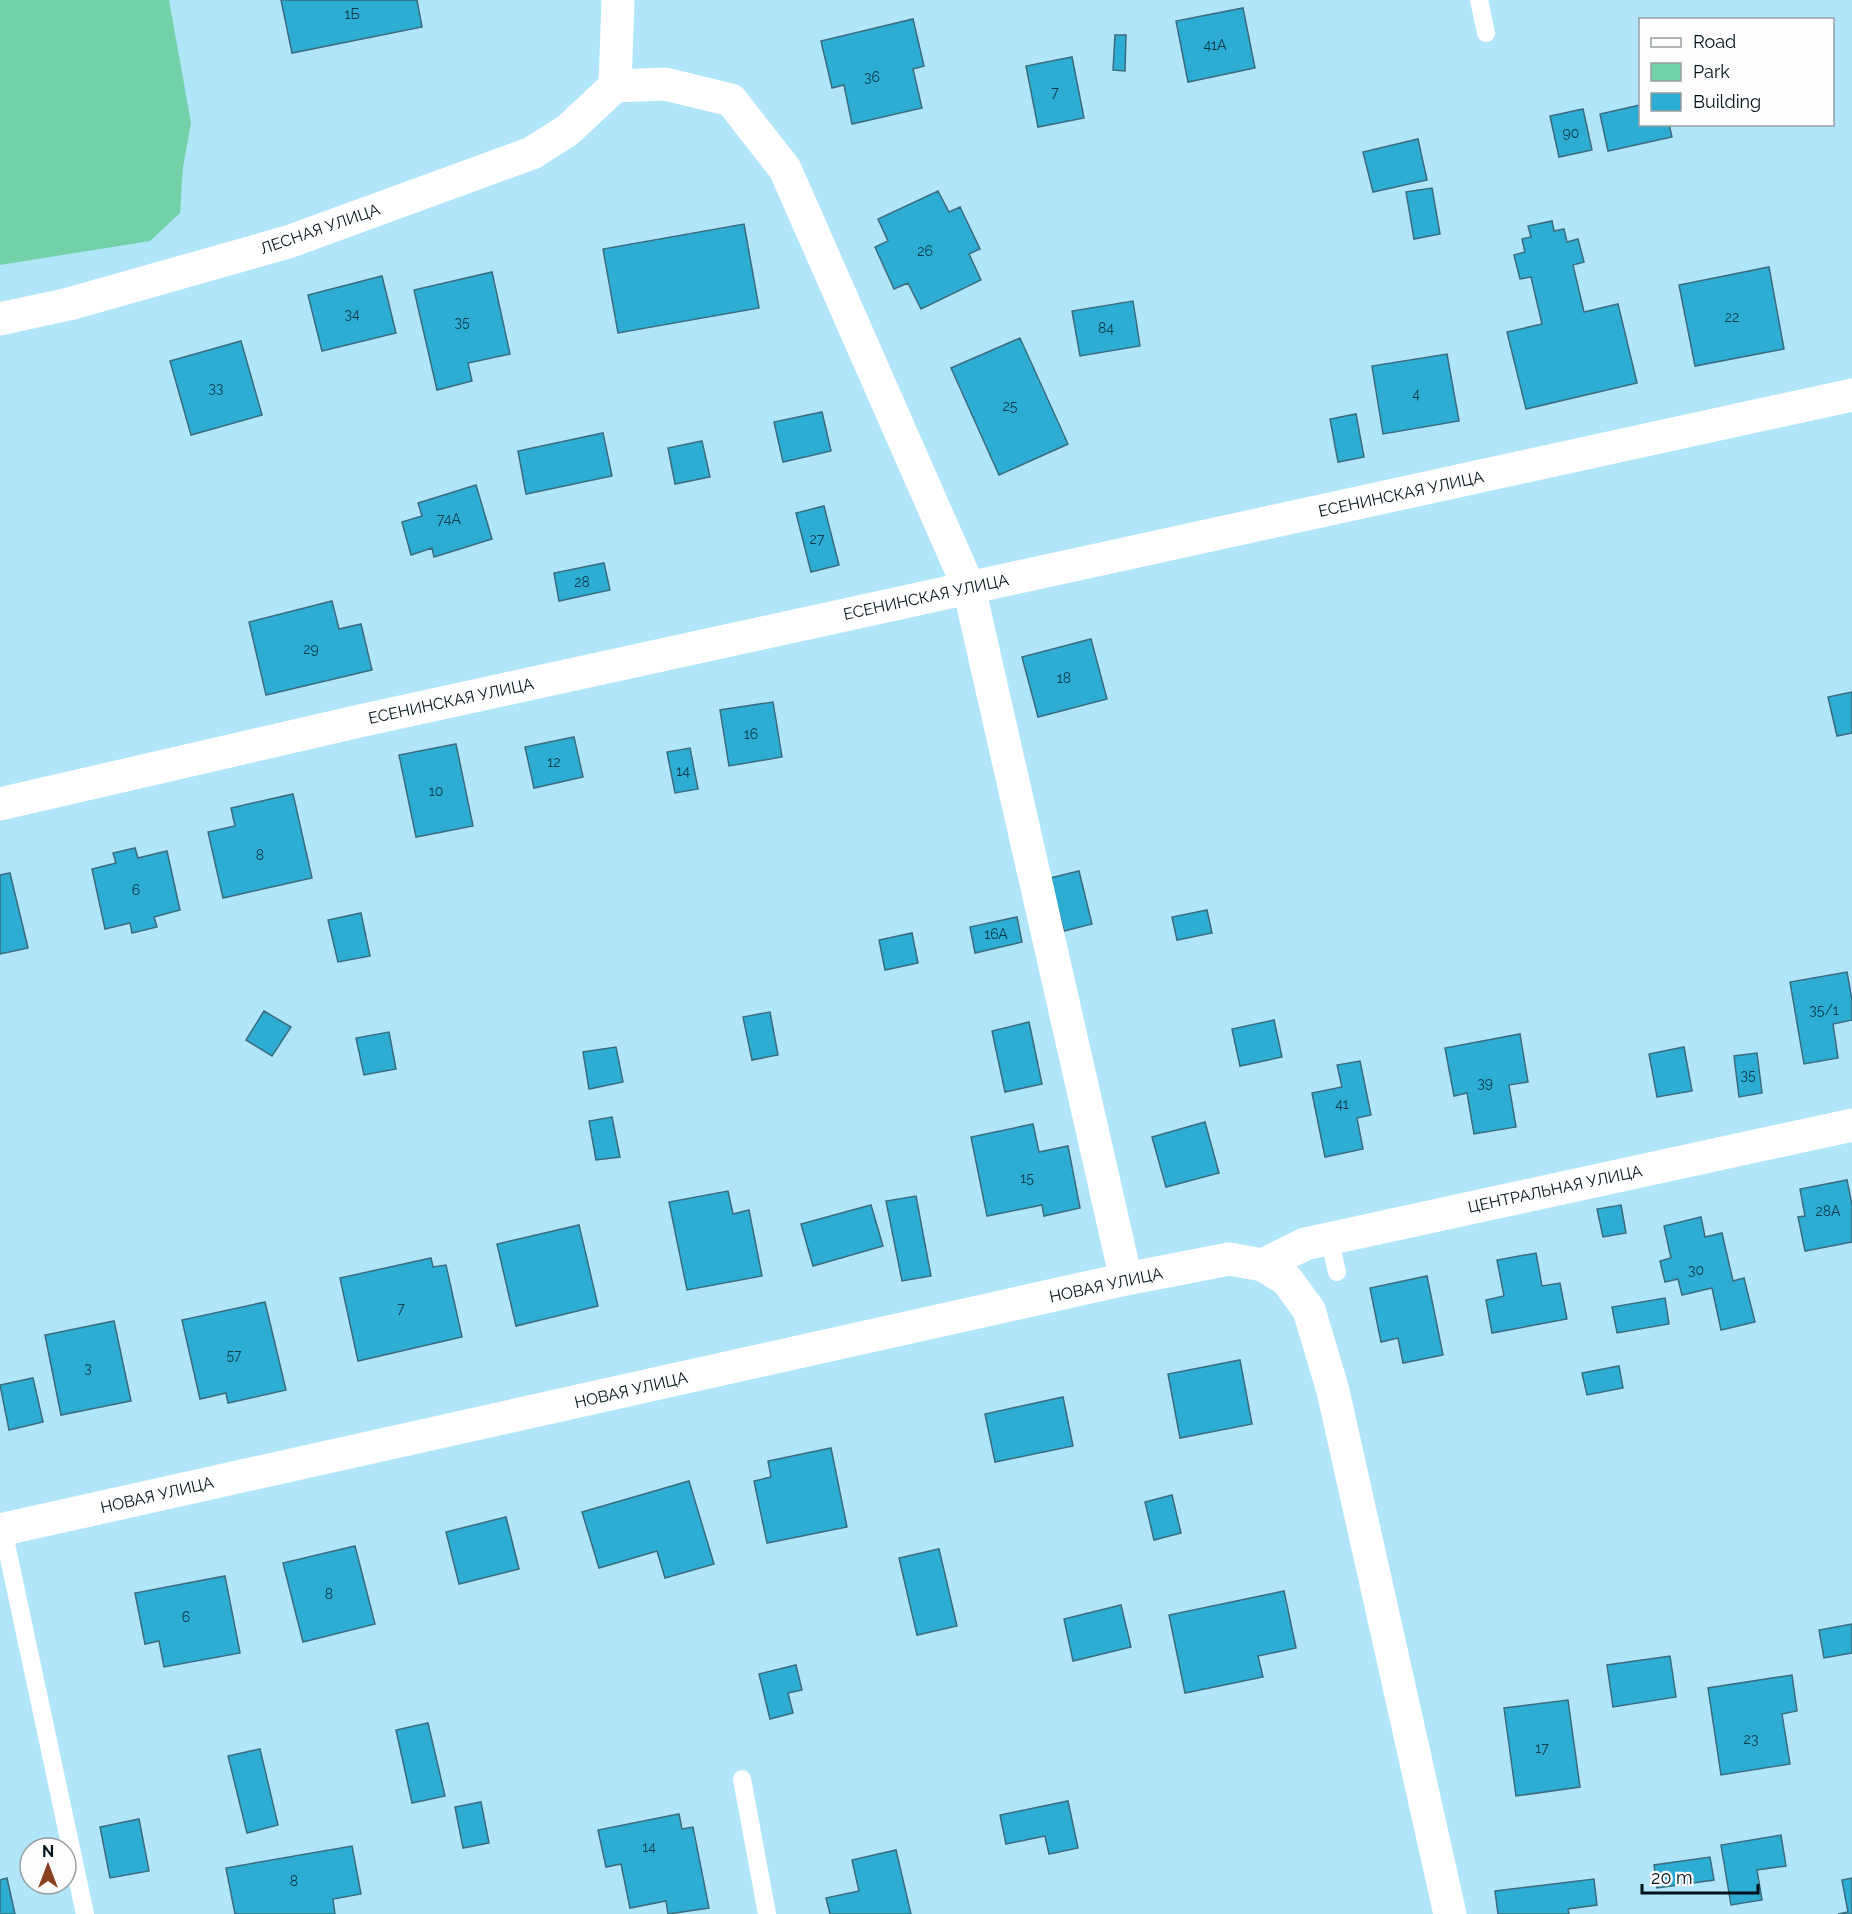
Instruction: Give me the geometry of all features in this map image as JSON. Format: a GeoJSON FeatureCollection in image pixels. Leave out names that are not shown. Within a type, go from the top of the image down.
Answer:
{"type":"FeatureCollection","features":[{"type":"Feature","properties":{"kind":"street"},"geometry":{"type":"LineString","coordinates":[[618,0],[615,86],[665,84],[732,100],[785,169],[969,588],[1126,1280]]}},
{"type":"Feature","properties":{"kind":"street","name":"ЛЕСНАЯ УЛИЦА"},"geometry":{"type":"LineString","coordinates":[[0,319],[69,304],[288,242],[532,153],[567,130],[615,86]]}},
{"type":"Feature","properties":{"kind":"street","name":"ЕСЕНИНСКАЯ УЛИЦА"},"geometry":{"type":"LineString","coordinates":[[0,804],[364,720],[1852,395]]}},
{"type":"Feature","properties":{"kind":"street","name":"ЦЕНТРАЛЬНАЯ УЛИЦА"},"geometry":{"type":"LineString","coordinates":[[1263,1265],[1305,1244],[1329,1238],[1852,1125]]}},
{"type":"Feature","properties":{"kind":"street","name":"НОВАЯ УЛИЦА"},"geometry":{"type":"LineString","coordinates":[[1,1530],[1126,1280],[1229,1259],[1263,1265]]}},
{"type":"Feature","properties":{"kind":"street"},"geometry":{"type":"LineString","coordinates":[[1263,1265],[1287,1280],[1309,1310],[1333,1391],[1450,1914]]}},
{"type":"Feature","properties":{"kind":"lane"},"geometry":{"type":"LineString","coordinates":[[1479,0],[1486,33]]}},
{"type":"Feature","properties":{"kind":"lane"},"geometry":{"type":"LineString","coordinates":[[1329,1238],[1337,1272]]}},
{"type":"Feature","properties":{"kind":"lane"},"geometry":{"type":"LineString","coordinates":[[1,1530],[85,1914]]}},
{"type":"Feature","properties":{"kind":"lane"},"geometry":{"type":"LineString","coordinates":[[742,1779],[767,1914]]}},
{"type":"Feature","properties":{"kind":"green space"},"geometry":{"type":"Polygon","coordinates":[[[0,0],[169,0],[191,123],[183,167],[180,213],[150,241],[0,265],[0,0]]]}},
{"type":"Feature","properties":{"kind":"building"},"geometry":{"type":"Polygon","coordinates":[[[281,0],[417,0],[422,27],[292,53],[281,0]]]}},
{"type":"Feature","properties":{"kind":"building"},"geometry":{"type":"Polygon","coordinates":[[[1243,8],[1255,68],[1188,82],[1176,21],[1243,8]]]}},
{"type":"Feature","properties":{"kind":"building"},"geometry":{"type":"Polygon","coordinates":[[[913,19],[924,66],[913,69],[922,108],[852,124],[844,85],[832,88],[821,41],[913,19]]]}},
{"type":"Feature","properties":{"kind":"building"},"geometry":{"type":"Polygon","coordinates":[[[1115,35],[1126,35],[1125,71],[1113,70],[1115,35]]]}},
{"type":"Feature","properties":{"kind":"building"},"geometry":{"type":"Polygon","coordinates":[[[1072,57],[1084,118],[1038,127],[1026,66],[1072,57]]]}},
{"type":"Feature","properties":{"kind":"building"},"geometry":{"type":"Polygon","coordinates":[[[1639,105],[1639,126],[1669,126],[1672,137],[1608,151],[1600,114],[1639,105]]]}},
{"type":"Feature","properties":{"kind":"building"},"geometry":{"type":"Polygon","coordinates":[[[1583,109],[1592,150],[1559,157],[1550,116],[1583,109]]]}},
{"type":"Feature","properties":{"kind":"building"},"geometry":{"type":"Polygon","coordinates":[[[1418,139],[1427,180],[1373,192],[1363,152],[1418,139]]]}},
{"type":"Feature","properties":{"kind":"building"},"geometry":{"type":"Polygon","coordinates":[[[1432,188],[1440,234],[1414,239],[1406,192],[1432,188]]]}},
{"type":"Feature","properties":{"kind":"building"},"geometry":{"type":"Polygon","coordinates":[[[938,191],[949,212],[960,207],[980,249],[969,254],[981,280],[921,309],[908,283],[894,289],[875,247],[888,241],[878,219],[938,191]]]}},
{"type":"Feature","properties":{"kind":"building"},"geometry":{"type":"Polygon","coordinates":[[[1552,221],[1554,231],[1564,229],[1567,242],[1578,239],[1584,262],[1573,265],[1584,312],[1618,304],[1637,383],[1526,409],[1507,332],[1542,324],[1531,277],[1520,279],[1514,255],[1525,252],[1522,239],[1531,237],[1528,226],[1552,221]]]}},
{"type":"Feature","properties":{"kind":"building"},"geometry":{"type":"Polygon","coordinates":[[[744,224],[759,308],[618,333],[603,249],[744,224]]]}},
{"type":"Feature","properties":{"kind":"building"},"geometry":{"type":"Polygon","coordinates":[[[1769,267],[1784,349],[1695,366],[1679,285],[1769,267]]]}},
{"type":"Feature","properties":{"kind":"building"},"geometry":{"type":"Polygon","coordinates":[[[492,272],[510,354],[468,363],[472,381],[437,390],[414,290],[492,272]]]}},
{"type":"Feature","properties":{"kind":"building"},"geometry":{"type":"Polygon","coordinates":[[[382,276],[396,333],[322,351],[308,295],[382,276]]]}},
{"type":"Feature","properties":{"kind":"building"},"geometry":{"type":"Polygon","coordinates":[[[1133,301],[1140,346],[1080,356],[1072,311],[1133,301]]]}},
{"type":"Feature","properties":{"kind":"building"},"geometry":{"type":"Polygon","coordinates":[[[1020,338],[1068,444],[999,475],[951,368],[1020,338]]]}},
{"type":"Feature","properties":{"kind":"building"},"geometry":{"type":"Polygon","coordinates":[[[241,341],[262,415],[191,435],[170,361],[241,341]]]}},
{"type":"Feature","properties":{"kind":"building"},"geometry":{"type":"Polygon","coordinates":[[[1447,354],[1459,421],[1383,434],[1372,366],[1447,354]]]}},
{"type":"Feature","properties":{"kind":"building"},"geometry":{"type":"Polygon","coordinates":[[[822,412],[831,451],[783,462],[774,422],[822,412]]]}},
{"type":"Feature","properties":{"kind":"building"},"geometry":{"type":"Polygon","coordinates":[[[1356,414],[1364,457],[1338,462],[1330,419],[1356,414]]]}},
{"type":"Feature","properties":{"kind":"building"},"geometry":{"type":"Polygon","coordinates":[[[603,433],[612,476],[526,494],[518,451],[603,433]]]}},
{"type":"Feature","properties":{"kind":"building"},"geometry":{"type":"Polygon","coordinates":[[[702,441],[710,477],[675,484],[668,448],[702,441]]]}},
{"type":"Feature","properties":{"kind":"building"},"geometry":{"type":"Polygon","coordinates":[[[476,485],[492,539],[434,557],[432,548],[411,555],[402,522],[422,516],[418,503],[476,485]]]}},
{"type":"Feature","properties":{"kind":"building"},"geometry":{"type":"Polygon","coordinates":[[[824,506],[839,565],[811,572],[796,513],[824,506]]]}},
{"type":"Feature","properties":{"kind":"building"},"geometry":{"type":"Polygon","coordinates":[[[604,563],[610,590],[559,601],[554,573],[604,563]]]}},
{"type":"Feature","properties":{"kind":"building"},"geometry":{"type":"Polygon","coordinates":[[[332,601],[339,629],[361,624],[372,670],[266,695],[249,622],[332,601]]]}},
{"type":"Feature","properties":{"kind":"building"},"geometry":{"type":"Polygon","coordinates":[[[1091,639],[1107,699],[1038,717],[1022,657],[1091,639]]]}},
{"type":"Feature","properties":{"kind":"building"},"geometry":{"type":"Polygon","coordinates":[[[1852,692],[1852,733],[1837,736],[1828,697],[1852,692]]]}},
{"type":"Feature","properties":{"kind":"building"},"geometry":{"type":"Polygon","coordinates":[[[773,702],[782,757],[729,766],[720,710],[773,702]]]}},
{"type":"Feature","properties":{"kind":"building"},"geometry":{"type":"Polygon","coordinates":[[[574,737],[583,777],[534,788],[525,747],[574,737]]]}},
{"type":"Feature","properties":{"kind":"building"},"geometry":{"type":"Polygon","coordinates":[[[456,744],[473,826],[416,837],[399,755],[456,744]]]}},
{"type":"Feature","properties":{"kind":"building"},"geometry":{"type":"Polygon","coordinates":[[[690,748],[698,789],[675,793],[667,752],[690,748]]]}},
{"type":"Feature","properties":{"kind":"building"},"geometry":{"type":"Polygon","coordinates":[[[293,794],[312,878],[223,898],[208,832],[235,826],[231,808],[293,794]]]}},
{"type":"Feature","properties":{"kind":"building"},"geometry":{"type":"Polygon","coordinates":[[[135,848],[138,858],[167,851],[180,910],[154,917],[157,927],[132,933],[130,923],[105,929],[92,869],[116,863],[113,853],[135,848]]]}},
{"type":"Feature","properties":{"kind":"building"},"geometry":{"type":"Polygon","coordinates":[[[1079,871],[1092,924],[1064,931],[1050,878],[1079,871]]]}},
{"type":"Feature","properties":{"kind":"building"},"geometry":{"type":"Polygon","coordinates":[[[10,873],[28,948],[0,954],[0,875],[10,873]]]}},
{"type":"Feature","properties":{"kind":"building"},"geometry":{"type":"Polygon","coordinates":[[[1207,910],[1212,933],[1177,940],[1172,917],[1207,910]]]}},
{"type":"Feature","properties":{"kind":"building"},"geometry":{"type":"Polygon","coordinates":[[[361,913],[370,956],[338,962],[328,920],[361,913]]]}},
{"type":"Feature","properties":{"kind":"building"},"geometry":{"type":"Polygon","coordinates":[[[1017,917],[1022,942],[975,953],[970,927],[1017,917]]]}},
{"type":"Feature","properties":{"kind":"building"},"geometry":{"type":"Polygon","coordinates":[[[912,933],[918,963],[885,970],[879,940],[912,933]]]}},
{"type":"Feature","properties":{"kind":"building"},"geometry":{"type":"Polygon","coordinates":[[[1847,972],[1852,1000],[1852,1020],[1833,1024],[1838,1058],[1804,1064],[1790,982],[1847,972]]]}},
{"type":"Feature","properties":{"kind":"building"},"geometry":{"type":"Polygon","coordinates":[[[264,1011],[291,1027],[272,1056],[246,1040],[264,1011]]]}},
{"type":"Feature","properties":{"kind":"building"},"geometry":{"type":"Polygon","coordinates":[[[770,1012],[778,1055],[752,1060],[743,1017],[770,1012]]]}},
{"type":"Feature","properties":{"kind":"building"},"geometry":{"type":"Polygon","coordinates":[[[1274,1020],[1282,1057],[1240,1066],[1232,1029],[1274,1020]]]}},
{"type":"Feature","properties":{"kind":"building"},"geometry":{"type":"Polygon","coordinates":[[[1029,1022],[1042,1084],[1005,1092],[992,1031],[1029,1022]]]}},
{"type":"Feature","properties":{"kind":"building"},"geometry":{"type":"Polygon","coordinates":[[[389,1032],[396,1069],[364,1075],[356,1038],[389,1032]]]}},
{"type":"Feature","properties":{"kind":"building"},"geometry":{"type":"Polygon","coordinates":[[[1520,1034],[1528,1082],[1509,1085],[1516,1127],[1474,1134],[1467,1093],[1454,1096],[1445,1048],[1520,1034]]]}},
{"type":"Feature","properties":{"kind":"building"},"geometry":{"type":"Polygon","coordinates":[[[616,1047],[623,1082],[589,1089],[583,1052],[616,1047]]]}},
{"type":"Feature","properties":{"kind":"building"},"geometry":{"type":"Polygon","coordinates":[[[1684,1047],[1692,1091],[1657,1097],[1649,1054],[1684,1047]]]}},
{"type":"Feature","properties":{"kind":"building"},"geometry":{"type":"Polygon","coordinates":[[[1757,1053],[1762,1093],[1739,1097],[1734,1056],[1757,1053]]]}},
{"type":"Feature","properties":{"kind":"building"},"geometry":{"type":"Polygon","coordinates":[[[1360,1061],[1371,1115],[1357,1118],[1363,1149],[1325,1157],[1312,1093],[1342,1087],[1337,1065],[1360,1061]]]}},
{"type":"Feature","properties":{"kind":"building"},"geometry":{"type":"Polygon","coordinates":[[[612,1117],[620,1157],[596,1160],[589,1121],[612,1117]]]}},
{"type":"Feature","properties":{"kind":"building"},"geometry":{"type":"Polygon","coordinates":[[[1205,1122],[1219,1173],[1166,1187],[1152,1137],[1205,1122]]]}},
{"type":"Feature","properties":{"kind":"building"},"geometry":{"type":"Polygon","coordinates":[[[1033,1124],[1039,1152],[1068,1146],[1080,1208],[1044,1216],[1042,1205],[987,1216],[971,1137],[1033,1124]]]}},
{"type":"Feature","properties":{"kind":"building"},"geometry":{"type":"Polygon","coordinates":[[[1847,1180],[1852,1205],[1852,1242],[1805,1251],[1798,1217],[1805,1216],[1800,1189],[1847,1180]]]}},
{"type":"Feature","properties":{"kind":"building"},"geometry":{"type":"Polygon","coordinates":[[[728,1191],[733,1214],[749,1210],[762,1276],[687,1290],[669,1202],[728,1191]]]}},
{"type":"Feature","properties":{"kind":"building"},"geometry":{"type":"Polygon","coordinates":[[[916,1196],[931,1276],[902,1281],[886,1201],[916,1196]]]}},
{"type":"Feature","properties":{"kind":"building"},"geometry":{"type":"Polygon","coordinates":[[[871,1205],[883,1246],[813,1266],[801,1224],[871,1205]]]}},
{"type":"Feature","properties":{"kind":"building"},"geometry":{"type":"Polygon","coordinates":[[[1621,1205],[1626,1233],[1603,1237],[1597,1209],[1621,1205]]]}},
{"type":"Feature","properties":{"kind":"building"},"geometry":{"type":"Polygon","coordinates":[[[1701,1217],[1705,1237],[1722,1233],[1733,1281],[1744,1278],[1755,1322],[1721,1330],[1712,1288],[1682,1295],[1678,1279],[1665,1282],[1660,1261],[1671,1258],[1664,1226],[1701,1217]]]}},
{"type":"Feature","properties":{"kind":"building"},"geometry":{"type":"Polygon","coordinates":[[[579,1225],[598,1306],[516,1326],[497,1244],[579,1225]]]}},
{"type":"Feature","properties":{"kind":"building"},"geometry":{"type":"Polygon","coordinates":[[[1536,1253],[1542,1286],[1560,1283],[1567,1319],[1492,1333],[1486,1300],[1504,1296],[1497,1260],[1536,1253]]]}},
{"type":"Feature","properties":{"kind":"building"},"geometry":{"type":"Polygon","coordinates":[[[431,1258],[433,1267],[446,1265],[462,1337],[358,1361],[340,1278],[431,1258]]]}},
{"type":"Feature","properties":{"kind":"building"},"geometry":{"type":"Polygon","coordinates":[[[1427,1276],[1443,1355],[1403,1363],[1398,1338],[1381,1342],[1370,1288],[1427,1276]]]}},
{"type":"Feature","properties":{"kind":"building"},"geometry":{"type":"Polygon","coordinates":[[[1665,1298],[1669,1324],[1617,1333],[1612,1307],[1665,1298]]]}},
{"type":"Feature","properties":{"kind":"building"},"geometry":{"type":"Polygon","coordinates":[[[265,1302],[286,1390],[228,1403],[226,1393],[200,1399],[182,1320],[265,1302]]]}},
{"type":"Feature","properties":{"kind":"building"},"geometry":{"type":"Polygon","coordinates":[[[114,1321],[131,1401],[61,1415],[45,1335],[114,1321]]]}},
{"type":"Feature","properties":{"kind":"building"},"geometry":{"type":"Polygon","coordinates":[[[1240,1360],[1252,1424],[1180,1438],[1168,1374],[1240,1360]]]}},
{"type":"Feature","properties":{"kind":"building"},"geometry":{"type":"Polygon","coordinates":[[[1619,1366],[1623,1388],[1587,1395],[1582,1373],[1619,1366]]]}},
{"type":"Feature","properties":{"kind":"building"},"geometry":{"type":"Polygon","coordinates":[[[33,1378],[43,1422],[9,1430],[0,1385],[33,1378]]]}},
{"type":"Feature","properties":{"kind":"building"},"geometry":{"type":"Polygon","coordinates":[[[1063,1397],[1073,1446],[995,1462],[985,1414],[1063,1397]]]}},
{"type":"Feature","properties":{"kind":"building"},"geometry":{"type":"Polygon","coordinates":[[[831,1448],[847,1527],[767,1543],[754,1481],[771,1477],[768,1461],[831,1448]]]}},
{"type":"Feature","properties":{"kind":"building"},"geometry":{"type":"Polygon","coordinates":[[[689,1481],[714,1564],[665,1578],[657,1551],[599,1568],[582,1512],[689,1481]]]}},
{"type":"Feature","properties":{"kind":"building"},"geometry":{"type":"Polygon","coordinates":[[[1172,1495],[1181,1533],[1154,1540],[1145,1502],[1172,1495]]]}},
{"type":"Feature","properties":{"kind":"building"},"geometry":{"type":"Polygon","coordinates":[[[506,1517],[519,1569],[459,1584],[446,1532],[506,1517]]]}},
{"type":"Feature","properties":{"kind":"building"},"geometry":{"type":"Polygon","coordinates":[[[355,1546],[375,1624],[303,1642],[283,1563],[355,1546]]]}},
{"type":"Feature","properties":{"kind":"building"},"geometry":{"type":"Polygon","coordinates":[[[939,1549],[957,1626],[917,1635],[899,1558],[939,1549]]]}},
{"type":"Feature","properties":{"kind":"building"},"geometry":{"type":"Polygon","coordinates":[[[225,1576],[240,1653],[164,1667],[159,1641],[145,1644],[135,1593],[225,1576]]]}},
{"type":"Feature","properties":{"kind":"building"},"geometry":{"type":"Polygon","coordinates":[[[1284,1591],[1296,1648],[1258,1656],[1263,1677],[1185,1693],[1169,1615],[1284,1591]]]}},
{"type":"Feature","properties":{"kind":"building"},"geometry":{"type":"Polygon","coordinates":[[[1121,1605],[1131,1647],[1073,1661],[1064,1619],[1121,1605]]]}},
{"type":"Feature","properties":{"kind":"building"},"geometry":{"type":"Polygon","coordinates":[[[1852,1624],[1852,1653],[1824,1658],[1819,1630],[1852,1624]]]}},
{"type":"Feature","properties":{"kind":"building"},"geometry":{"type":"Polygon","coordinates":[[[1670,1656],[1676,1697],[1613,1707],[1607,1665],[1670,1656]]]}},
{"type":"Feature","properties":{"kind":"building"},"geometry":{"type":"Polygon","coordinates":[[[796,1665],[802,1690],[788,1693],[793,1713],[770,1719],[759,1674],[796,1665]]]}},
{"type":"Feature","properties":{"kind":"building"},"geometry":{"type":"Polygon","coordinates":[[[1792,1675],[1797,1711],[1782,1714],[1790,1764],[1721,1775],[1708,1688],[1792,1675]]]}},
{"type":"Feature","properties":{"kind":"building"},"geometry":{"type":"Polygon","coordinates":[[[1568,1700],[1580,1787],[1516,1796],[1504,1708],[1568,1700]]]}},
{"type":"Feature","properties":{"kind":"building"},"geometry":{"type":"Polygon","coordinates":[[[428,1723],[445,1796],[412,1803],[396,1730],[428,1723]]]}},
{"type":"Feature","properties":{"kind":"building"},"geometry":{"type":"Polygon","coordinates":[[[260,1749],[278,1825],[247,1833],[228,1756],[260,1749]]]}},
{"type":"Feature","properties":{"kind":"building"},"geometry":{"type":"Polygon","coordinates":[[[1068,1801],[1078,1848],[1049,1854],[1045,1836],[1006,1844],[1000,1815],[1068,1801]]]}},
{"type":"Feature","properties":{"kind":"building"},"geometry":{"type":"Polygon","coordinates":[[[481,1802],[489,1843],[463,1848],[455,1807],[481,1802]]]}},
{"type":"Feature","properties":{"kind":"building"},"geometry":{"type":"Polygon","coordinates":[[[679,1814],[682,1829],[693,1827],[709,1908],[668,1914],[666,1901],[630,1908],[621,1864],[606,1867],[598,1830],[679,1814]]]}},
{"type":"Feature","properties":{"kind":"building"},"geometry":{"type":"Polygon","coordinates":[[[139,1819],[149,1871],[110,1878],[100,1827],[139,1819]]]}},
{"type":"Feature","properties":{"kind":"building"},"geometry":{"type":"Polygon","coordinates":[[[1781,1835],[1786,1866],[1757,1870],[1762,1900],[1731,1905],[1721,1845],[1781,1835]]]}},
{"type":"Feature","properties":{"kind":"building"},"geometry":{"type":"Polygon","coordinates":[[[352,1846],[361,1894],[333,1899],[335,1914],[235,1914],[226,1868],[352,1846]]]}},
{"type":"Feature","properties":{"kind":"building"},"geometry":{"type":"Polygon","coordinates":[[[896,1850],[911,1914],[830,1914],[826,1898],[859,1891],[852,1860],[896,1850]]]}},
{"type":"Feature","properties":{"kind":"building"},"geometry":{"type":"Polygon","coordinates":[[[1710,1857],[1714,1880],[1657,1888],[1654,1865],[1710,1857]]]}},
{"type":"Feature","properties":{"kind":"building"},"geometry":{"type":"Polygon","coordinates":[[[7,1878],[15,1914],[0,1914],[0,1880],[7,1878]]]}},
{"type":"Feature","properties":{"kind":"building"},"geometry":{"type":"Polygon","coordinates":[[[1852,1878],[1852,1914],[1838,1914],[1848,1912],[1842,1880],[1852,1878]]]}},
{"type":"Feature","properties":{"kind":"building"},"geometry":{"type":"Polygon","coordinates":[[[1594,1879],[1597,1905],[1568,1909],[1569,1914],[1498,1914],[1495,1891],[1594,1879]]]}}]}
